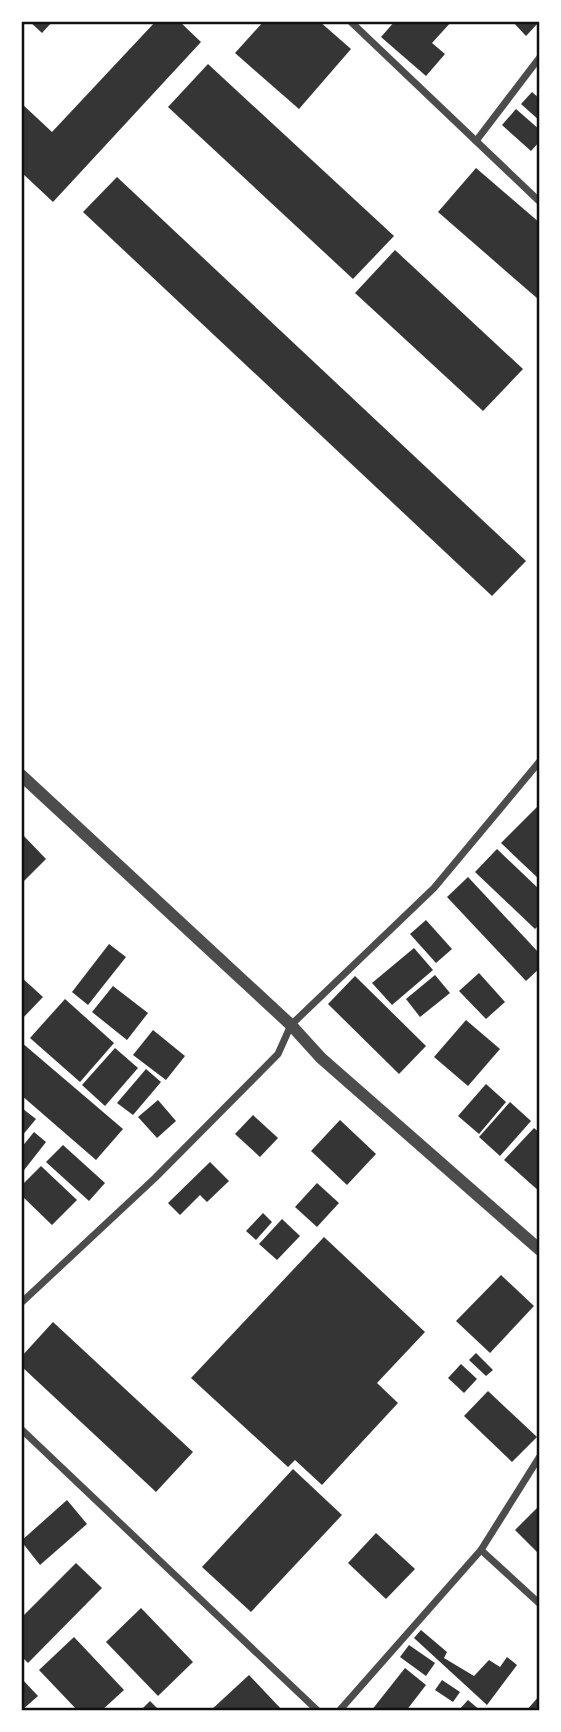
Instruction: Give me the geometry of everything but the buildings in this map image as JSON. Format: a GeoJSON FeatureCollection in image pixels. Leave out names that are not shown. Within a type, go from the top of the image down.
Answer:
{"type":"FeatureCollection","features":[{"type":"Feature","properties":{"kind":"street"},"geometry":{"type":"LineString","coordinates":[[350,21],[540,202]]}},
{"type":"Feature","properties":{"kind":"street"},"geometry":{"type":"LineString","coordinates":[[476,141],[540,57]]}},
{"type":"Feature","properties":{"kind":"street"},"geometry":{"type":"LineString","coordinates":[[21,1303],[155,1178],[278,1054],[291,1026],[434,888],[540,761]]}},
{"type":"Feature","properties":{"kind":"street"},"geometry":{"type":"LineString","coordinates":[[21,775],[291,1026],[321,1058],[540,1250]]}},
{"type":"Feature","properties":{"kind":"street"},"geometry":{"type":"LineString","coordinates":[[21,1429],[318,1711]]}},
{"type":"Feature","properties":{"kind":"street"},"geometry":{"type":"LineString","coordinates":[[339,1711],[481,1550],[540,1456]]}},
{"type":"Feature","properties":{"kind":"street"},"geometry":{"type":"LineString","coordinates":[[481,1550],[540,1604]]}}]}
